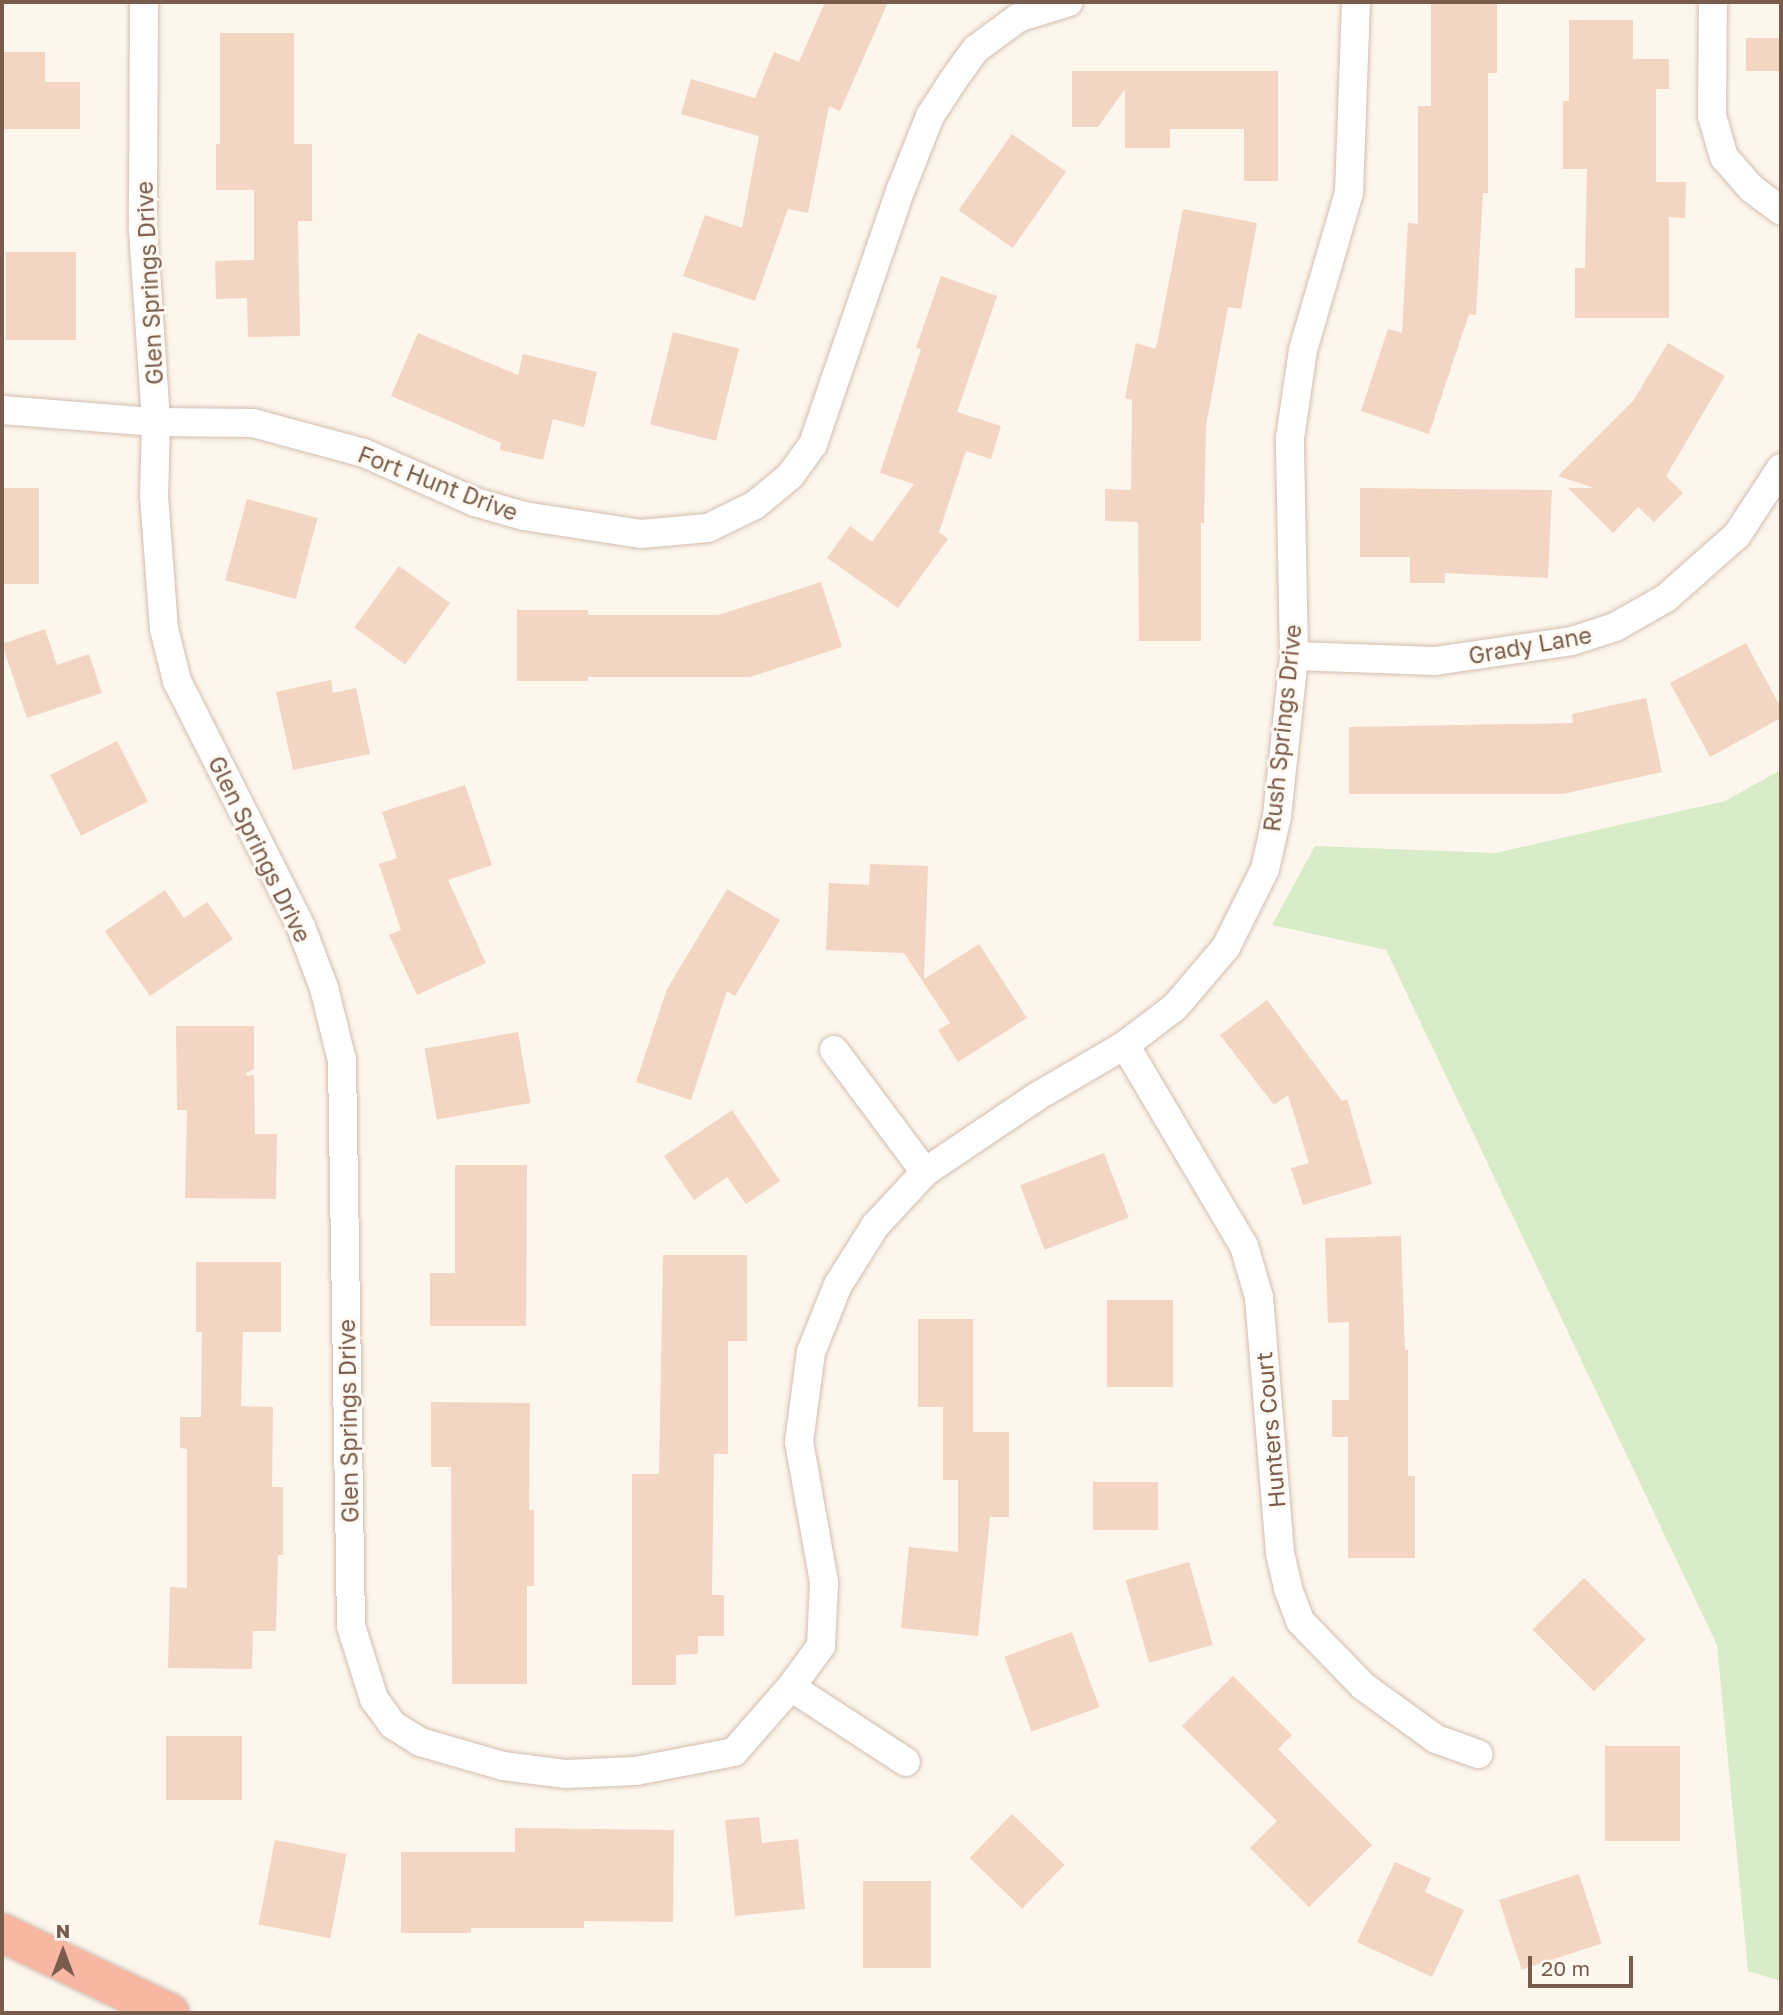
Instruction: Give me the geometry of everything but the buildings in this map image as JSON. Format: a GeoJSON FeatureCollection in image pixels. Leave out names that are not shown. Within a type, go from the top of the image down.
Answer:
{"type":"FeatureCollection","features":[{"type":"Feature","properties":{"kind":"highway"},"geometry":{"type":"LineString","coordinates":[[2,1933],[170,2013]]}},
{"type":"Feature","properties":{"kind":"street","name":"Glen Springs Drive"},"geometry":{"type":"LineString","coordinates":[[144,2],[143,230],[156,422],[154,496],[163,615],[177,681],[302,927],[324,988],[342,1059],[351,1626],[374,1699]]}},
{"type":"Feature","properties":{"kind":"street","name":"Fort Hunt Drive"},"geometry":{"type":"LineString","coordinates":[[2,410],[156,422],[253,424],[364,453],[475,502],[536,519],[641,534],[708,528],[755,505],[790,476],[813,444],[901,189],[930,116],[954,79],[976,49],[1018,18],[1069,2]]}},
{"type":"Feature","properties":{"kind":"street","name":"Rush Springs Drive"},"geometry":{"type":"LineString","coordinates":[[374,1699],[393,1725],[420,1742],[503,1766],[566,1773],[636,1771],[734,1752],[791,1688],[821,1646],[824,1582],[799,1441],[811,1352],[838,1284],[875,1226],[925,1172],[1036,1097],[1125,1045],[1175,1007],[1226,947],[1265,869],[1277,816],[1294,656],[1290,438],[1303,350],[1349,193],[1356,2]]}},
{"type":"Feature","properties":{"kind":"street"},"geometry":{"type":"LineString","coordinates":[[1713,2],[1712,116],[1724,157],[1751,188],[1781,211]]}},
{"type":"Feature","properties":{"kind":"street","name":"Grady Lane"},"geometry":{"type":"LineString","coordinates":[[1294,656],[1435,661],[1572,642],[1615,627],[1666,598],[1737,535],[1781,468]]}},
{"type":"Feature","properties":{"kind":"street","name":"Hunters Court"},"geometry":{"type":"LineString","coordinates":[[1125,1045],[1244,1246],[1259,1297],[1280,1553],[1288,1589],[1300,1621],[1363,1686],[1436,1739],[1478,1754]]}},
{"type":"Feature","properties":{"kind":"street"},"geometry":{"type":"LineString","coordinates":[[834,1050],[925,1172]]}},
{"type":"Feature","properties":{"kind":"street"},"geometry":{"type":"LineString","coordinates":[[791,1688],[906,1762]]}},
{"type":"Feature","properties":{"kind":"green space"},"geometry":{"type":"Polygon","coordinates":[[[1781,770],[1781,1981],[1748,1971],[1717,1645],[1386,950],[1272,925],[1315,846],[1495,853],[1725,801],[1781,770]]]}}]}
